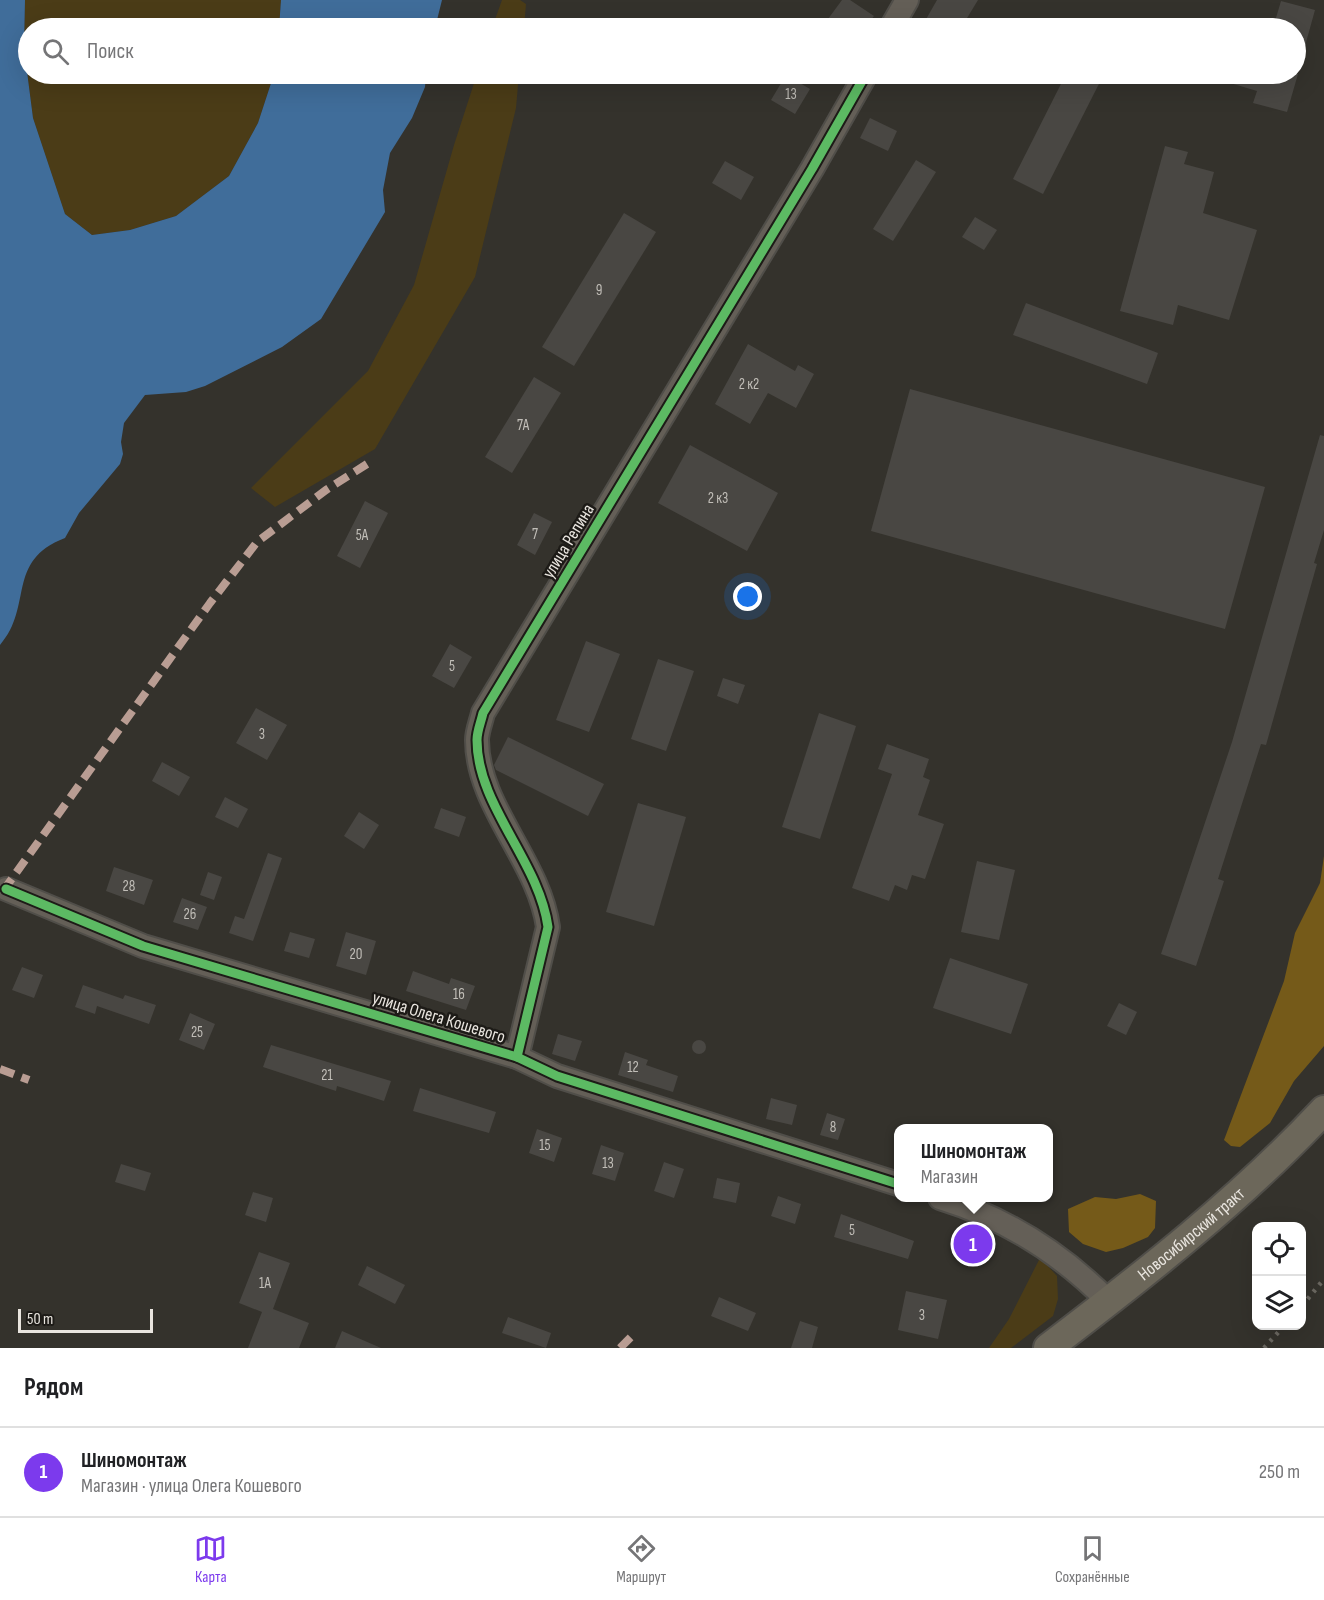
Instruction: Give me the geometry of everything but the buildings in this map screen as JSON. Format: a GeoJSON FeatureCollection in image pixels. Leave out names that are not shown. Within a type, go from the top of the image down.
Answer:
{"type":"FeatureCollection","features":[{"type":"Feature","properties":{"kind":"main road","name":"Новосибирский тракт"},"geometry":{"type":"LineString","coordinates":[[1048,1348],[1220,1212],[1324,1110]]}},
{"type":"Feature","properties":{"kind":"street"},"geometry":{"type":"LineString","coordinates":[[897,18],[907,0]]}},
{"type":"Feature","properties":{"kind":"street","name":"улица Репина"},"geometry":{"type":"LineString","coordinates":[[517,1058],[548,927],[545,907],[532,873],[481,771],[477,739],[483,713],[812,169],[860,84]]}},
{"type":"Feature","properties":{"kind":"street","name":"улица Олега Кошевого"},"geometry":{"type":"LineString","coordinates":[[6,889],[143,946],[517,1058],[557,1076],[894,1183]]}},
{"type":"Feature","properties":{"kind":"street"},"geometry":{"type":"LineString","coordinates":[[955,1202],[979,1210],[1045,1246],[1090,1282],[1109,1302]]}},
{"type":"Feature","properties":{"kind":"shaded area"},"geometry":{"type":"Polygon","coordinates":[[[25,0],[281,0],[280,18],[25,18],[25,0]]]}},
{"type":"Feature","properties":{"kind":"shaded area"},"geometry":{"type":"Polygon","coordinates":[[[502,0],[520,0],[526,4],[525,18],[496,18],[502,0]]]}},
{"type":"Feature","properties":{"kind":"shaded area"},"geometry":{"type":"Polygon","coordinates":[[[29,84],[271,84],[258,123],[229,176],[176,216],[130,230],[92,235],[65,214],[33,118],[29,84]]]}},
{"type":"Feature","properties":{"kind":"shaded area"},"geometry":{"type":"Polygon","coordinates":[[[474,84],[518,84],[516,108],[475,277],[375,449],[275,507],[251,488],[368,371],[414,285],[474,84]]]}},
{"type":"Feature","properties":{"kind":"shaded area"},"geometry":{"type":"Polygon","coordinates":[[[1324,856],[1324,1046],[1294,1081],[1270,1123],[1240,1147],[1231,1146],[1224,1140],[1284,981],[1295,933],[1320,883],[1324,856]]]}},
{"type":"Feature","properties":{"kind":"shaded area"},"geometry":{"type":"Polygon","coordinates":[[[1140,1194],[1156,1201],[1155,1228],[1148,1237],[1123,1248],[1106,1252],[1083,1244],[1069,1232],[1068,1209],[1095,1197],[1116,1199],[1140,1194]]]}},
{"type":"Feature","properties":{"kind":"shaded area"},"geometry":{"type":"Polygon","coordinates":[[[1040,1258],[1057,1276],[1058,1299],[1053,1316],[1011,1348],[989,1348],[1009,1319],[1040,1258]]]}},
{"type":"Feature","properties":{"kind":"water"},"geometry":{"type":"Polygon","coordinates":[[[0,0],[25,0],[25,18],[18,18],[18,84],[29,84],[33,118],[65,214],[92,235],[130,230],[176,216],[229,176],[258,123],[271,84],[425,84],[412,118],[390,153],[383,190],[385,212],[321,319],[282,347],[205,386],[186,392],[145,395],[124,423],[121,442],[123,454],[120,464],[79,513],[65,538],[46,548],[34,559],[27,572],[16,615],[0,645],[0,0]]]}},
{"type":"Feature","properties":{"kind":"water"},"geometry":{"type":"Polygon","coordinates":[[[281,0],[442,0],[438,18],[280,18],[281,0]]]}},
{"type":"Feature","properties":{"kind":"railway"},"geometry":{"type":"LineString","coordinates":[[1306,1301],[1324,1279]]}},
{"type":"Feature","properties":{"kind":"railway"},"geometry":{"type":"LineString","coordinates":[[1264,1348],[1280,1330]]}},
{"type":"Feature","properties":{"kind":"marked path"},"geometry":{"type":"LineString","coordinates":[[3,891],[210,603],[257,542],[326,490],[367,464]]}},
{"type":"Feature","properties":{"kind":"marked path"},"geometry":{"type":"LineString","coordinates":[[0,1069],[29,1080]]}},
{"type":"Feature","properties":{"kind":"marked path"},"geometry":{"type":"LineString","coordinates":[[620,1348],[636,1332]]}},
{"type":"Feature","properties":{"kind":"cycle path"},"geometry":{"type":"LineString","coordinates":[[517,1057],[548,927],[533,879],[487,788],[480,764],[477,740],[483,713],[812,169],[860,84]]}},
{"type":"Feature","properties":{"kind":"cycle path"},"geometry":{"type":"LineString","coordinates":[[6,889],[143,946],[517,1057],[557,1076],[894,1183]]}},
{"type":"Feature","properties":{"kind":"place","name":"Шиномонтаж"},"geometry":{"type":"Point","coordinates":[973,1244]}}]}
